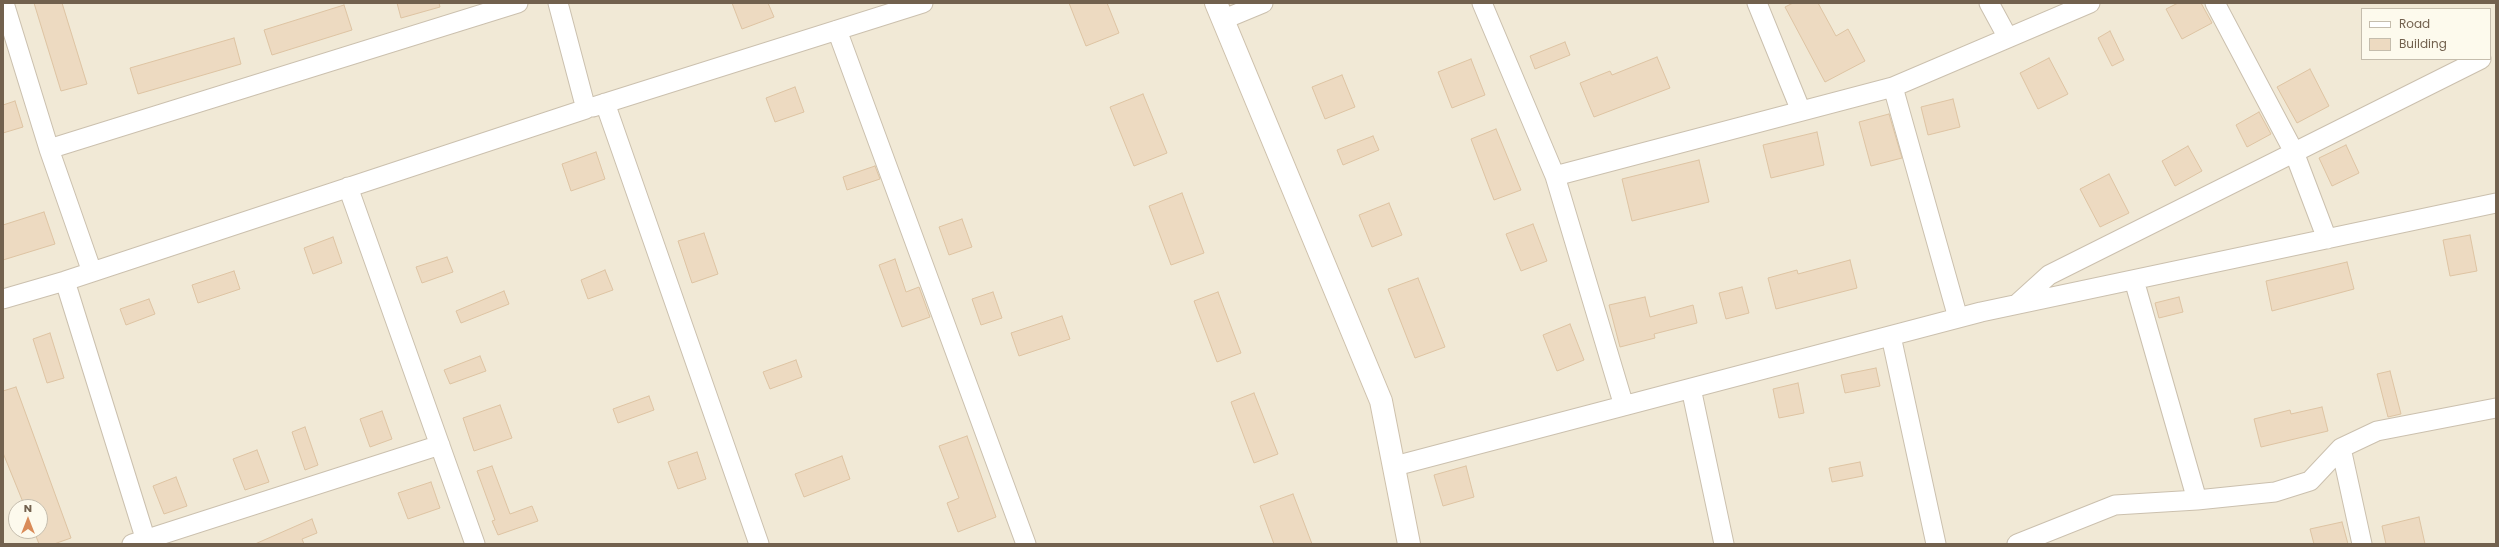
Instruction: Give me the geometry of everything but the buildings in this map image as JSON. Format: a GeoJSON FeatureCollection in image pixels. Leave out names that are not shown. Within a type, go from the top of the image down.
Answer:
{"type":"FeatureCollection","features":[{"type":"Feature","properties":{"kind":"street"},"geometry":{"type":"LineString","coordinates":[[4,3],[49,149],[92,272]]}},
{"type":"Feature","properties":{"kind":"street"},"geometry":{"type":"LineString","coordinates":[[49,149],[518,3]]}},
{"type":"Feature","properties":{"kind":"street"},"geometry":{"type":"LineString","coordinates":[[558,3],[586,109]]}},
{"type":"Feature","properties":{"kind":"street"},"geometry":{"type":"LineString","coordinates":[[3,299],[65,281],[586,109],[923,3]]}},
{"type":"Feature","properties":{"kind":"street"},"geometry":{"type":"LineString","coordinates":[[1263,3],[1219,11],[1381,401],[1395,466],[1409,544]]}},
{"type":"Feature","properties":{"kind":"street"},"geometry":{"type":"LineString","coordinates":[[1482,3],[1555,176],[1624,406]]}},
{"type":"Feature","properties":{"kind":"street"},"geometry":{"type":"LineString","coordinates":[[1757,3],[1801,111]]}},
{"type":"Feature","properties":{"kind":"street"},"geometry":{"type":"LineString","coordinates":[[1990,3],[2008,38]]}},
{"type":"Feature","properties":{"kind":"street"},"geometry":{"type":"LineString","coordinates":[[1555,176],[1893,87],[2090,3]]}},
{"type":"Feature","properties":{"kind":"street"},"geometry":{"type":"LineString","coordinates":[[2216,3],[2294,152],[2327,239]]}},
{"type":"Feature","properties":{"kind":"street"},"geometry":{"type":"LineString","coordinates":[[837,30],[1025,544]]}},
{"type":"Feature","properties":{"kind":"street"},"geometry":{"type":"LineString","coordinates":[[2015,305],[2049,275],[2479,60]]}},
{"type":"Feature","properties":{"kind":"street"},"geometry":{"type":"LineString","coordinates":[[1893,87],[1958,318]]}},
{"type":"Feature","properties":{"kind":"street"},"geometry":{"type":"LineString","coordinates":[[605,103],[759,544]]}},
{"type":"Feature","properties":{"kind":"street"},"geometry":{"type":"LineString","coordinates":[[348,187],[475,544]]}},
{"type":"Feature","properties":{"kind":"street"},"geometry":{"type":"LineString","coordinates":[[1395,466],[1958,318],[2496,204]]}},
{"type":"Feature","properties":{"kind":"street"},"geometry":{"type":"LineString","coordinates":[[2134,280],[2197,500]]}},
{"type":"Feature","properties":{"kind":"street"},"geometry":{"type":"LineString","coordinates":[[65,281],[142,542],[440,445]]}},
{"type":"Feature","properties":{"kind":"street"},"geometry":{"type":"LineString","coordinates":[[1891,336],[1936,544]]}},
{"type":"Feature","properties":{"kind":"street"},"geometry":{"type":"LineString","coordinates":[[1691,388],[1724,544]]}},
{"type":"Feature","properties":{"kind":"street"},"geometry":{"type":"LineString","coordinates":[[2017,544],[2115,505],[2197,500],[2274,492],[2310,481],[2341,448],[2377,432],[2496,408]]}},
{"type":"Feature","properties":{"kind":"street"},"geometry":{"type":"LineString","coordinates":[[2341,448],[2362,544]]}},
{"type":"Feature","properties":{"kind":"shaded area"},"geometry":{"type":"Polygon","coordinates":[[[3,3],[2496,3],[2496,544],[3,544],[3,3]]]}}]}
